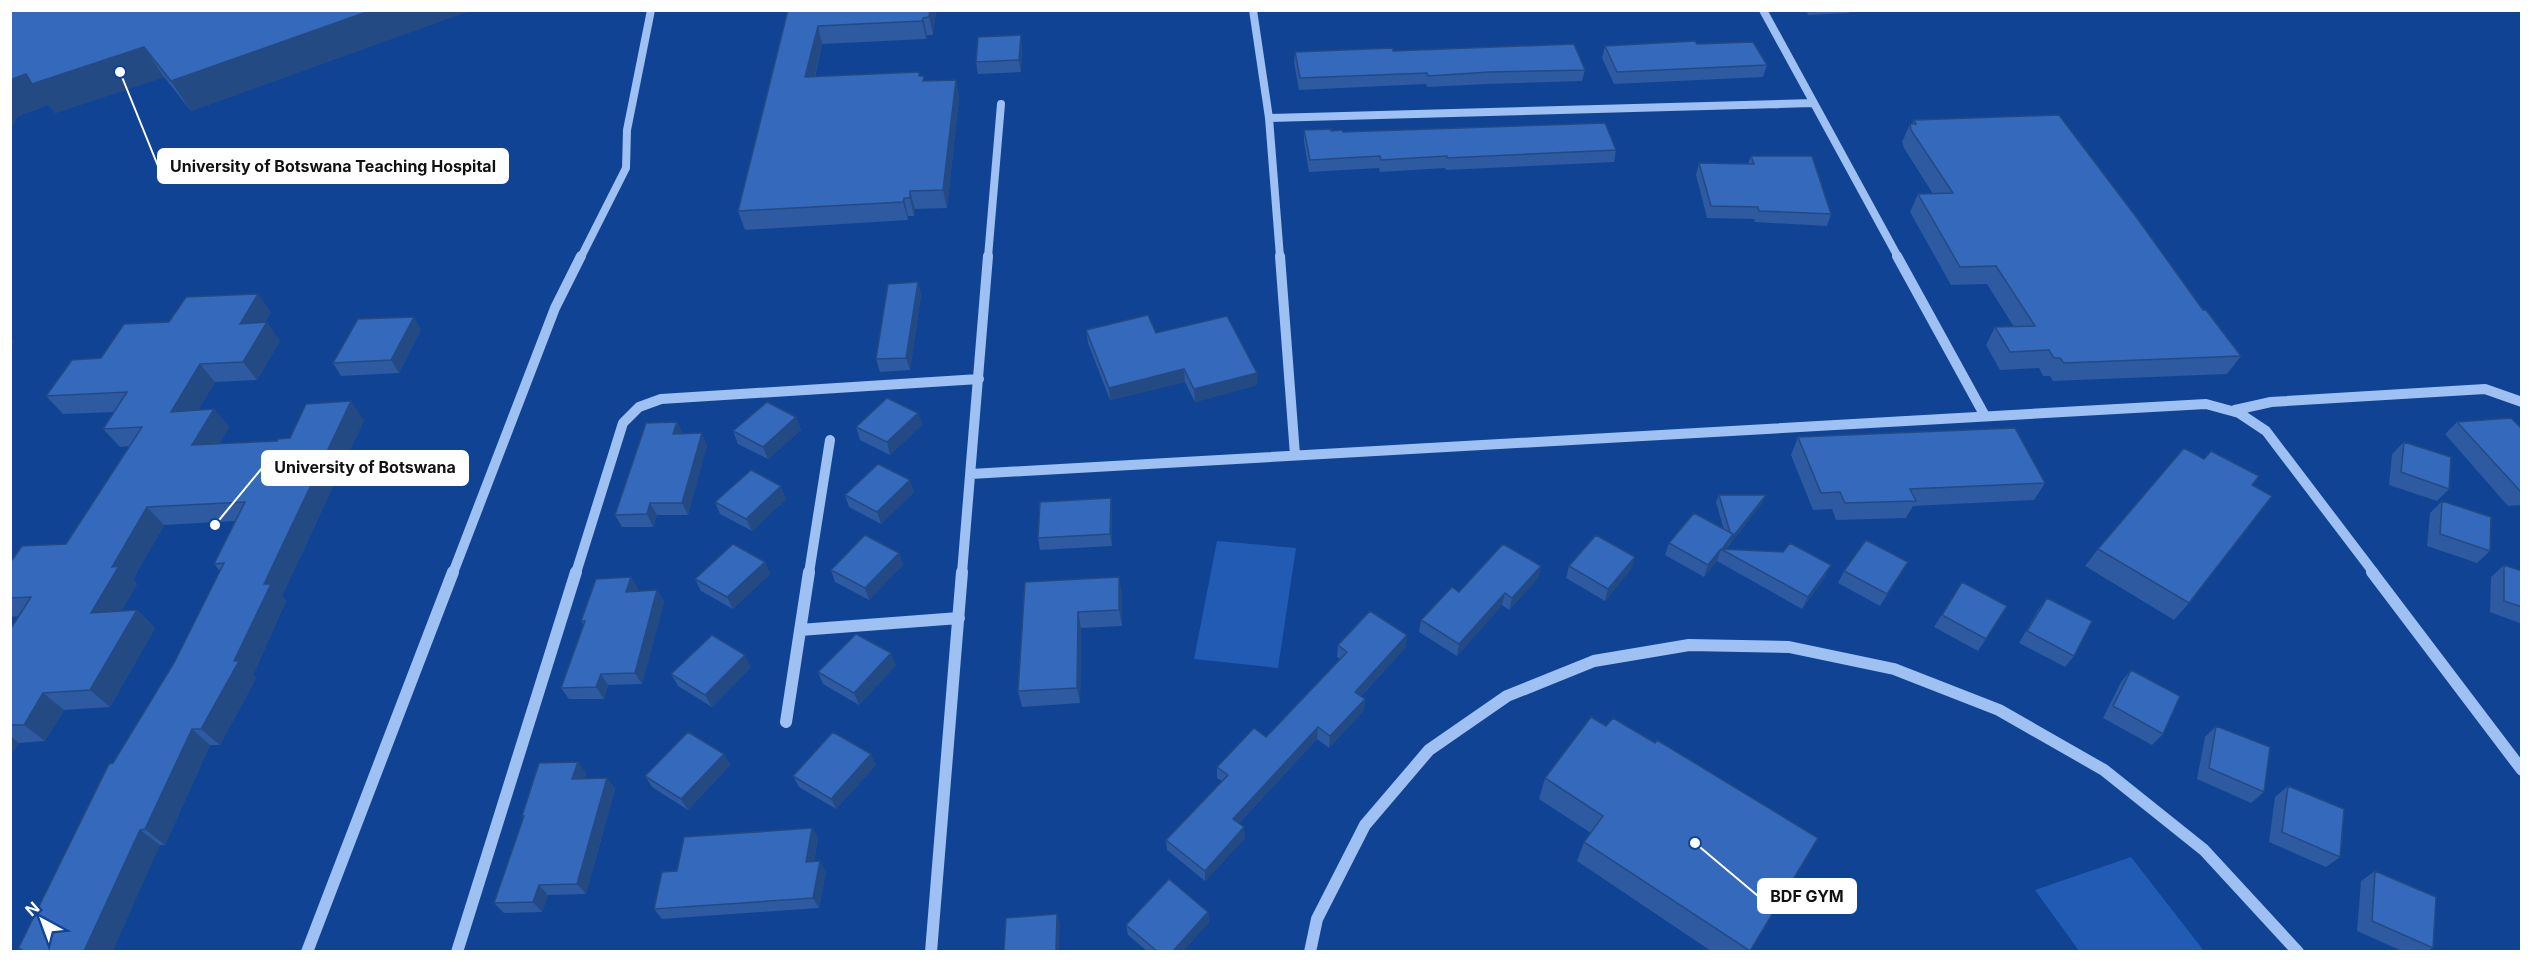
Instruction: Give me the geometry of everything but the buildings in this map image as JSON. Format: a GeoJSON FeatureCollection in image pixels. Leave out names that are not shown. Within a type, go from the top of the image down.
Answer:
{"type":"FeatureCollection","features":[{"type":"Feature","properties":{"kind":"street"},"geometry":{"type":"LineString","coordinates":[[308,951],[555,308],[626,168],[627,130],[651,10]]}},
{"type":"Feature","properties":{"kind":"street"},"geometry":{"type":"LineString","coordinates":[[1253,10],[1269,118],[1295,455]]}},
{"type":"Feature","properties":{"kind":"street"},"geometry":{"type":"LineString","coordinates":[[1763,10],[1985,416]]}},
{"type":"Feature","properties":{"kind":"street"},"geometry":{"type":"LineString","coordinates":[[1269,118],[1814,103]]}},
{"type":"Feature","properties":{"kind":"street"},"geometry":{"type":"LineString","coordinates":[[931,951],[1001,104]]}},
{"type":"Feature","properties":{"kind":"street"},"geometry":{"type":"LineString","coordinates":[[457,951],[623,423],[630,414],[639,407],[660,399],[979,379]]}},
{"type":"Feature","properties":{"kind":"street"},"geometry":{"type":"LineString","coordinates":[[2235,410],[2271,402],[2485,389],[2522,402]]}},
{"type":"Feature","properties":{"kind":"street"},"geometry":{"type":"LineString","coordinates":[[971,474],[2206,404],[2235,410],[2256,422],[2266,431],[2522,770]]}},
{"type":"Feature","properties":{"kind":"street"},"geometry":{"type":"LineString","coordinates":[[786,722],[830,440]]}},
{"type":"Feature","properties":{"kind":"street"},"geometry":{"type":"LineString","coordinates":[[800,630],[959,618]]}},
{"type":"Feature","properties":{"kind":"street"},"geometry":{"type":"LineString","coordinates":[[1310,951],[1317,919],[1365,825],[1429,750],[1507,696],[1518,691],[1594,661],[1689,645],[1789,647],[1893,669],[1999,710],[2104,770],[2204,850],[2298,951]]}},
{"type":"Feature","properties":{"kind":"shaded area"},"geometry":{"type":"Polygon","coordinates":[[[1217,541],[1296,548],[1278,668],[1194,659],[1217,541]]]}},
{"type":"Feature","properties":{"kind":"shaded area"},"geometry":{"type":"Polygon","coordinates":[[[2131,857],[2204,951],[2079,951],[2035,890],[2131,857]]]}},
{"type":"Feature","properties":{"kind":"place","name":"University of Botswana Teaching Hospital"},"geometry":{"type":"Point","coordinates":[120,72]}},
{"type":"Feature","properties":{"kind":"place","name":"University of Botswana"},"geometry":{"type":"Point","coordinates":[215,525]}},
{"type":"Feature","properties":{"kind":"place","name":"BDF GYM"},"geometry":{"type":"Point","coordinates":[1695,843]}}]}
